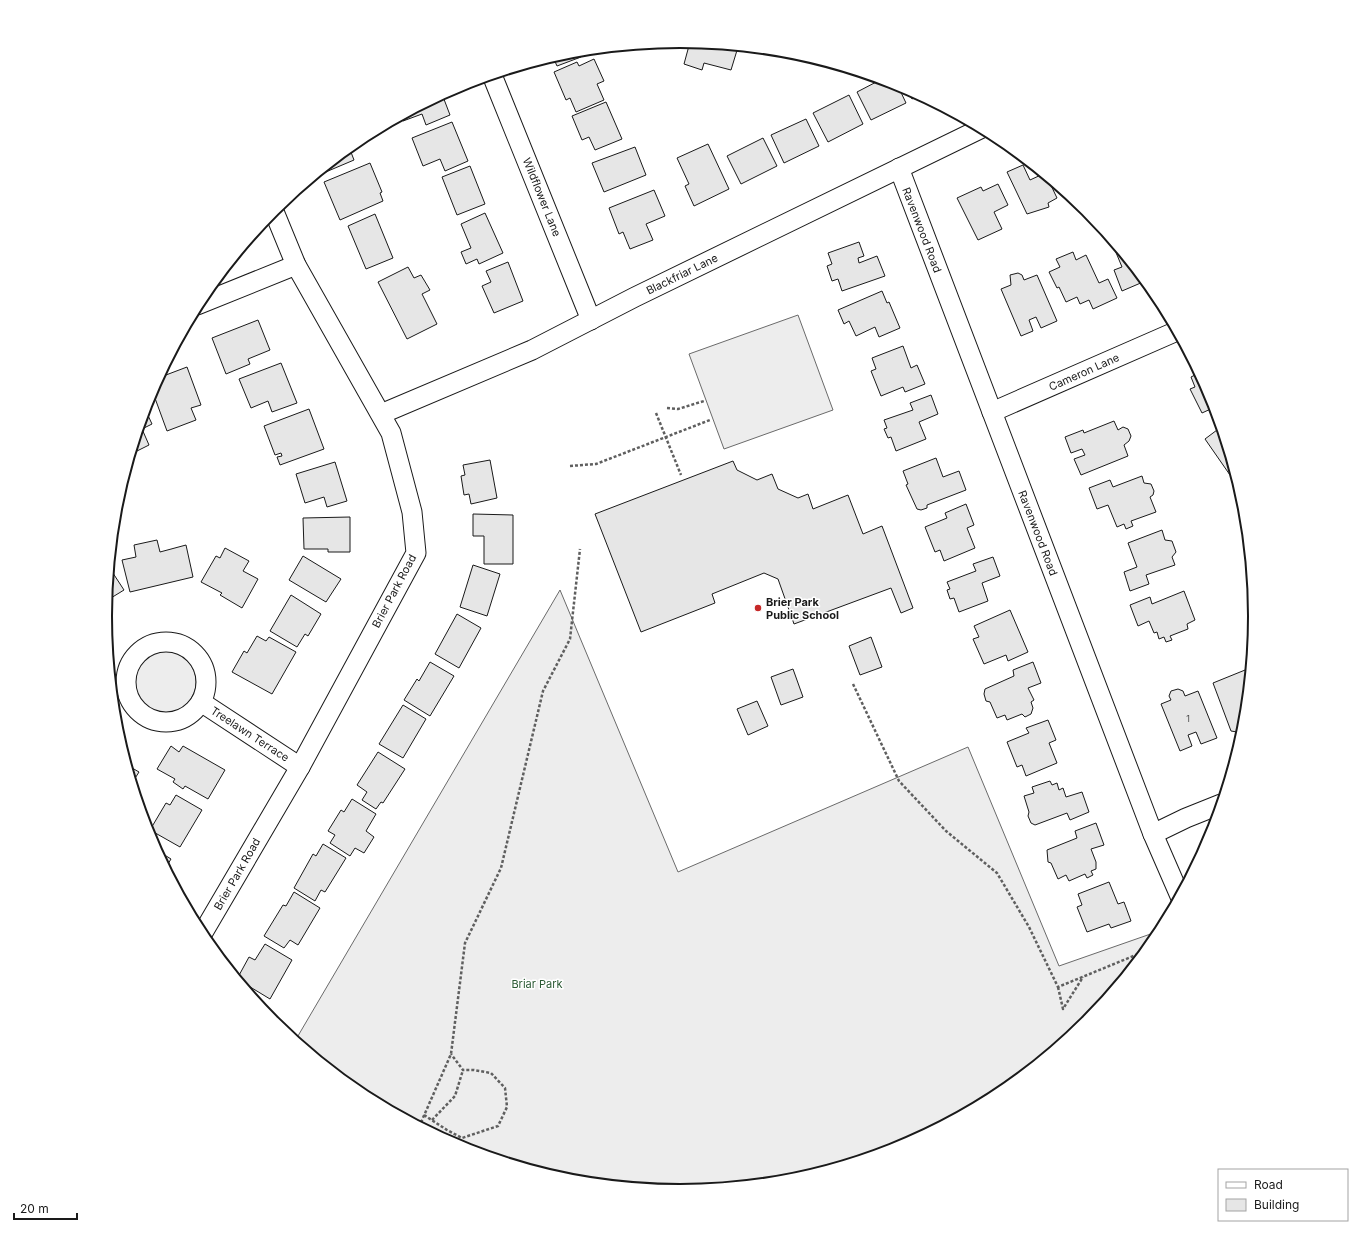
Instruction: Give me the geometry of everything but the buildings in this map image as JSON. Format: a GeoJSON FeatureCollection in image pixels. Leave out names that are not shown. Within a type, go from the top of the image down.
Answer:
{"type":"FeatureCollection","features":[{"type":"Feature","properties":{"kind":"street","name":"Wildflower Lane"},"geometry":{"type":"LineString","coordinates":[[494,79],[591,320]]}},
{"type":"Feature","properties":{"kind":"street","name":"Blackfriar Lane"},"geometry":{"type":"LineString","coordinates":[[381,414],[532,350],[898,168],[975,131]]}},
{"type":"Feature","properties":{"kind":"street","name":"Ravenwood Road"},"geometry":{"type":"LineString","coordinates":[[898,168],[1152,834],[1178,891]]}},
{"type":"Feature","properties":{"kind":"street","name":"Brier Park Road"},"geometry":{"type":"LineString","coordinates":[[205,929],[300,767],[416,553],[412,512],[392,433],[296,265],[276,217]]}},
{"type":"Feature","properties":{"kind":"street"},"geometry":{"type":"LineString","coordinates":[[207,301],[296,265]]}},
{"type":"Feature","properties":{"kind":"street","name":"Cameron Lane"},"geometry":{"type":"LineString","coordinates":[[992,412],[1173,333]]}},
{"type":"Feature","properties":{"kind":"street","name":"Treelawn Terrace"},"geometry":{"type":"LineString","coordinates":[[159,642],[172,642],[184,646],[195,654],[202,665],[206,677],[205,690],[201,702],[192,712],[181,719],[167,722],[154,720],[142,714],[132,704],[127,692],[126,678],[129,665],[136,655],[147,647],[159,642]]}},
{"type":"Feature","properties":{"kind":"street","name":"Treelawn Terrace"},"geometry":{"type":"LineString","coordinates":[[201,702],[300,767]]}},
{"type":"Feature","properties":{"kind":"street"},"geometry":{"type":"LineString","coordinates":[[1152,834],[1215,807]]}},
{"type":"Feature","properties":{"kind":"path"},"geometry":{"type":"LineString","coordinates":[[667,408],[678,409],[704,401]]}},
{"type":"Feature","properties":{"kind":"path"},"geometry":{"type":"LineString","coordinates":[[656,413],[681,475]]}},
{"type":"Feature","properties":{"kind":"path"},"geometry":{"type":"LineString","coordinates":[[570,466],[596,464],[710,420]]}},
{"type":"Feature","properties":{"kind":"path"},"geometry":{"type":"LineString","coordinates":[[421,1122],[451,1054],[465,943],[501,868],[543,691],[570,639],[580,549]]}},
{"type":"Feature","properties":{"kind":"path"},"geometry":{"type":"LineString","coordinates":[[852,684],[899,781],[946,831],[997,873],[1029,927],[1058,987],[1063,1009],[1083,977]]}},
{"type":"Feature","properties":{"kind":"path"},"geometry":{"type":"LineString","coordinates":[[1058,987],[1137,955]]}},
{"type":"Feature","properties":{"kind":"path"},"geometry":{"type":"LineString","coordinates":[[451,1054],[463,1070]]}},
{"type":"Feature","properties":{"kind":"path"},"geometry":{"type":"LineString","coordinates":[[424,1115],[462,1138],[498,1126],[507,1107],[505,1088],[491,1073],[463,1070]]}},
{"type":"Feature","properties":{"kind":"path"},"geometry":{"type":"LineString","coordinates":[[432,1120],[455,1096],[463,1070]]}},
{"type":"Feature","properties":{"kind":"shaded area"},"geometry":{"type":"Polygon","coordinates":[[[798,315],[833,410],[724,449],[689,354],[798,315]]]}},
{"type":"Feature","properties":{"kind":"shaded area","name":"Briar Park"},"geometry":{"type":"Polygon","coordinates":[[[560,590],[678,872],[968,747],[1059,966],[1152,934],[1131,963],[1107,991],[1055,1044],[1026,1068],[964,1109],[898,1142],[863,1155],[827,1166],[754,1180],[717,1184],[643,1184],[569,1174],[533,1166],[497,1155],[462,1142],[396,1109],[334,1068],[297,1037],[560,590]]]}},
{"type":"Feature","properties":{"kind":"shaded area"},"geometry":{"type":"Polygon","coordinates":[[[165,651],[182,656],[187,660],[191,665],[196,682],[191,699],[187,704],[182,708],[165,713],[148,708],[143,704],[139,699],[134,682],[139,665],[143,660],[148,656],[165,651]]]}},
{"type":"Feature","properties":{"kind":"place","name":"Brier Park Public School"},"geometry":{"type":"Point","coordinates":[758,608]}}]}
